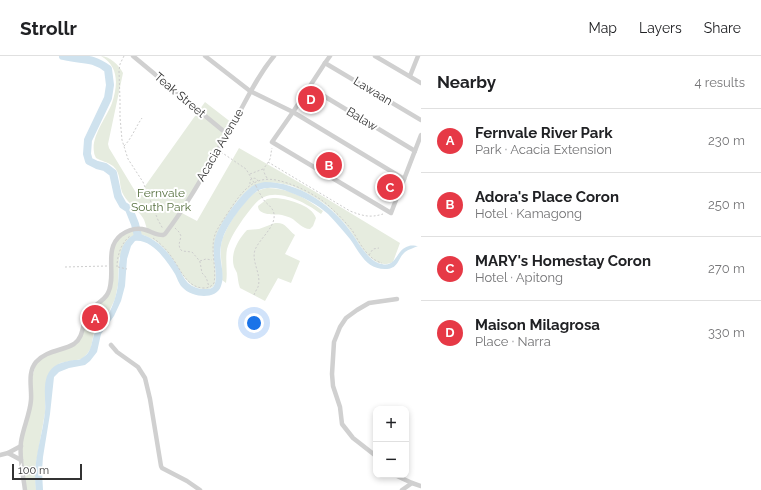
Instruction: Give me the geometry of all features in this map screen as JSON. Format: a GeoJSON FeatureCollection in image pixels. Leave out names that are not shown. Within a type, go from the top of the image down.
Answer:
{"type":"FeatureCollection","features":[{"type":"Feature","properties":{"kind":"street","name":"Teak Street"},"geometry":{"type":"LineString","coordinates":[[133,56],[227,134]]}},
{"type":"Feature","properties":{"kind":"street"},"geometry":{"type":"LineString","coordinates":[[205,56],[250,91],[293,112],[404,179]]}},
{"type":"Feature","properties":{"kind":"street","name":"Acacia Avenue"},"geometry":{"type":"LineString","coordinates":[[166,233],[196,187],[250,91],[274,56]]}},
{"type":"Feature","properties":{"kind":"street"},"geometry":{"type":"LineString","coordinates":[[330,56],[272,142],[389,212],[421,135]]}},
{"type":"Feature","properties":{"kind":"street"},"geometry":{"type":"LineString","coordinates":[[375,56],[384,58],[421,83]]}},
{"type":"Feature","properties":{"kind":"street"},"geometry":{"type":"LineString","coordinates":[[410,76],[418,56]]}},
{"type":"Feature","properties":{"kind":"street","name":"Lawaan"},"geometry":{"type":"LineString","coordinates":[[325,63],[421,120]]}},
{"type":"Feature","properties":{"kind":"street","name":"Balaw"},"geometry":{"type":"LineString","coordinates":[[309,87],[415,151]]}},
{"type":"Feature","properties":{"kind":"street"},"geometry":{"type":"LineString","coordinates":[[25,490],[21,460],[21,446],[31,401],[31,372],[36,363],[44,356],[75,343],[83,330],[88,313],[108,293],[111,284],[111,254],[115,241],[126,232],[137,228],[160,235],[166,233]]}},
{"type":"Feature","properties":{"kind":"street"},"geometry":{"type":"LineString","coordinates":[[373,453],[353,438],[342,424],[340,407],[333,386],[332,374],[334,342],[340,327],[346,318],[357,310],[369,302],[397,299]]}},
{"type":"Feature","properties":{"kind":"street"},"geometry":{"type":"LineString","coordinates":[[111,345],[117,352],[138,367],[145,378],[150,399],[160,466],[200,490]]}},
{"type":"Feature","properties":{"kind":"street"},"geometry":{"type":"LineString","coordinates":[[0,455],[8,453],[21,446]]}},
{"type":"Feature","properties":{"kind":"street"},"geometry":{"type":"LineString","coordinates":[[8,453],[21,460]]}},
{"type":"Feature","properties":{"kind":"street"},"geometry":{"type":"LineString","coordinates":[[401,478],[421,486]]}},
{"type":"Feature","properties":{"kind":"street"},"geometry":{"type":"LineString","coordinates":[[402,490],[412,483]]}},
{"type":"Feature","properties":{"kind":"path"},"geometry":{"type":"LineString","coordinates":[[124,56],[120,64],[119,71],[122,140],[128,159],[143,182],[158,220],[166,233]]}},
{"type":"Feature","properties":{"kind":"path"},"geometry":{"type":"LineString","coordinates":[[124,146],[130,140],[136,126],[142,118]]}},
{"type":"Feature","properties":{"kind":"path"},"geometry":{"type":"LineString","coordinates":[[267,179],[264,169],[268,162],[272,142]]}},
{"type":"Feature","properties":{"kind":"path"},"geometry":{"type":"LineString","coordinates":[[217,150],[246,169],[262,198],[271,207],[274,214],[271,227],[256,249],[254,256],[259,283],[254,295]]}},
{"type":"Feature","properties":{"kind":"path"},"geometry":{"type":"LineString","coordinates":[[268,162],[361,216],[371,217],[389,212]]}},
{"type":"Feature","properties":{"kind":"path"},"geometry":{"type":"LineString","coordinates":[[250,174],[264,169]]}},
{"type":"Feature","properties":{"kind":"path"},"geometry":{"type":"LineString","coordinates":[[251,185],[250,180],[255,178],[258,181]]}},
{"type":"Feature","properties":{"kind":"path"},"geometry":{"type":"LineString","coordinates":[[152,238],[158,241],[172,257],[187,280],[198,287],[209,287],[214,283],[215,278],[213,261],[216,232],[243,191],[258,181],[267,179],[292,185],[315,196],[332,208],[351,229],[365,251],[374,260],[382,263]]}},
{"type":"Feature","properties":{"kind":"path"},"geometry":{"type":"LineString","coordinates":[[172,225],[181,236],[179,244],[182,251],[192,252],[200,262],[202,273],[207,280],[209,287]]}},
{"type":"Feature","properties":{"kind":"path"},"geometry":{"type":"LineString","coordinates":[[127,269],[117,267],[118,257],[124,241],[133,234]]}},
{"type":"Feature","properties":{"kind":"path"},"geometry":{"type":"LineString","coordinates":[[369,255],[373,249],[379,248]]}},
{"type":"Feature","properties":{"kind":"path"},"geometry":{"type":"LineString","coordinates":[[200,262],[206,259],[213,261]]}},
{"type":"Feature","properties":{"kind":"path"},"geometry":{"type":"LineString","coordinates":[[65,267],[111,266]]}},
{"type":"Feature","properties":{"kind":"green space","name":"Fernvale South Park"},"geometry":{"type":"Polygon","coordinates":[[[101,56],[104,56],[114,62],[123,73],[108,144],[138,196],[205,102],[232,123],[180,212],[197,221],[239,148],[400,243],[393,262],[386,264],[373,260],[333,211],[302,190],[281,183],[267,183],[250,188],[233,207],[219,231],[215,244],[214,257],[216,279],[213,287],[206,289],[193,286],[185,278],[174,261],[160,245],[153,239],[139,234],[119,258],[118,285],[115,299],[107,316],[94,332],[91,348],[82,359],[60,363],[45,387],[45,413],[35,469],[36,490],[25,490],[21,441],[31,401],[31,382],[36,363],[44,356],[69,346],[79,338],[88,313],[108,293],[111,254],[115,241],[126,232],[147,230],[143,218],[124,196],[116,169],[96,158],[94,154],[97,133],[112,103],[116,83],[116,76],[111,65],[101,56]]]}},
{"type":"Feature","properties":{"kind":"green space"},"geometry":{"type":"Polygon","coordinates":[[[267,188],[275,188],[290,192],[310,202],[323,211],[321,214],[302,202],[286,196],[271,195],[261,199],[243,219],[230,241],[226,253],[226,283],[222,280],[221,246],[228,226],[238,211],[253,194],[267,188]]]}},
{"type":"Feature","properties":{"kind":"green space"},"geometry":{"type":"Polygon","coordinates":[[[267,199],[285,199],[298,203],[309,209],[314,213],[316,218],[313,226],[310,229],[307,229],[289,217],[267,214],[259,209],[258,206],[267,199]]]}},
{"type":"Feature","properties":{"kind":"green space"},"geometry":{"type":"Polygon","coordinates":[[[275,223],[284,225],[295,235],[285,254],[300,261],[291,283],[278,278],[265,301],[240,288],[237,273],[234,267],[233,257],[238,242],[247,230],[259,229],[275,223]]]}},
{"type":"Feature","properties":{"kind":"water"},"geometry":{"type":"Polygon","coordinates":[[[265,182],[277,183],[301,190],[322,202],[332,210],[348,228],[369,257],[378,263],[389,264],[393,262],[404,248],[418,246],[405,252],[397,263],[390,269],[373,266],[360,255],[350,239],[324,210],[299,196],[282,189],[274,188],[259,190],[254,193],[228,226],[222,241],[220,256],[222,283],[218,291],[212,295],[207,296],[192,294],[184,289],[179,283],[172,269],[153,247],[141,241],[135,241],[131,246],[127,259],[125,286],[121,301],[114,316],[101,334],[97,352],[85,365],[69,368],[59,372],[54,377],[43,457],[43,490],[36,490],[35,470],[44,422],[47,376],[49,372],[58,364],[80,359],[88,353],[96,330],[112,308],[119,278],[119,264],[123,245],[132,236],[137,234],[144,235],[157,242],[170,255],[188,283],[200,289],[211,288],[215,285],[216,278],[214,242],[217,233],[230,211],[246,191],[254,185],[265,182]]]}},
{"type":"Feature","properties":{"kind":"waterway"},"geometry":{"type":"LineString","coordinates":[[63,56],[91,60],[108,69],[110,85],[108,98],[88,140],[87,154],[89,161],[105,167],[113,173],[118,196],[123,205],[129,209],[138,236]]}},
{"type":"Feature","properties":{"kind":"place","name":"Maison Milagrosa"},"geometry":{"type":"Point","coordinates":[311,99]}},
{"type":"Feature","properties":{"kind":"place","name":"Adora's Place Coron"},"geometry":{"type":"Point","coordinates":[329,165]}},
{"type":"Feature","properties":{"kind":"place","name":"MARY's Homestay Coron"},"geometry":{"type":"Point","coordinates":[390,187]}},
{"type":"Feature","properties":{"kind":"place","name":"Fernvale River Park"},"geometry":{"type":"Point","coordinates":[95,318]}}]}
